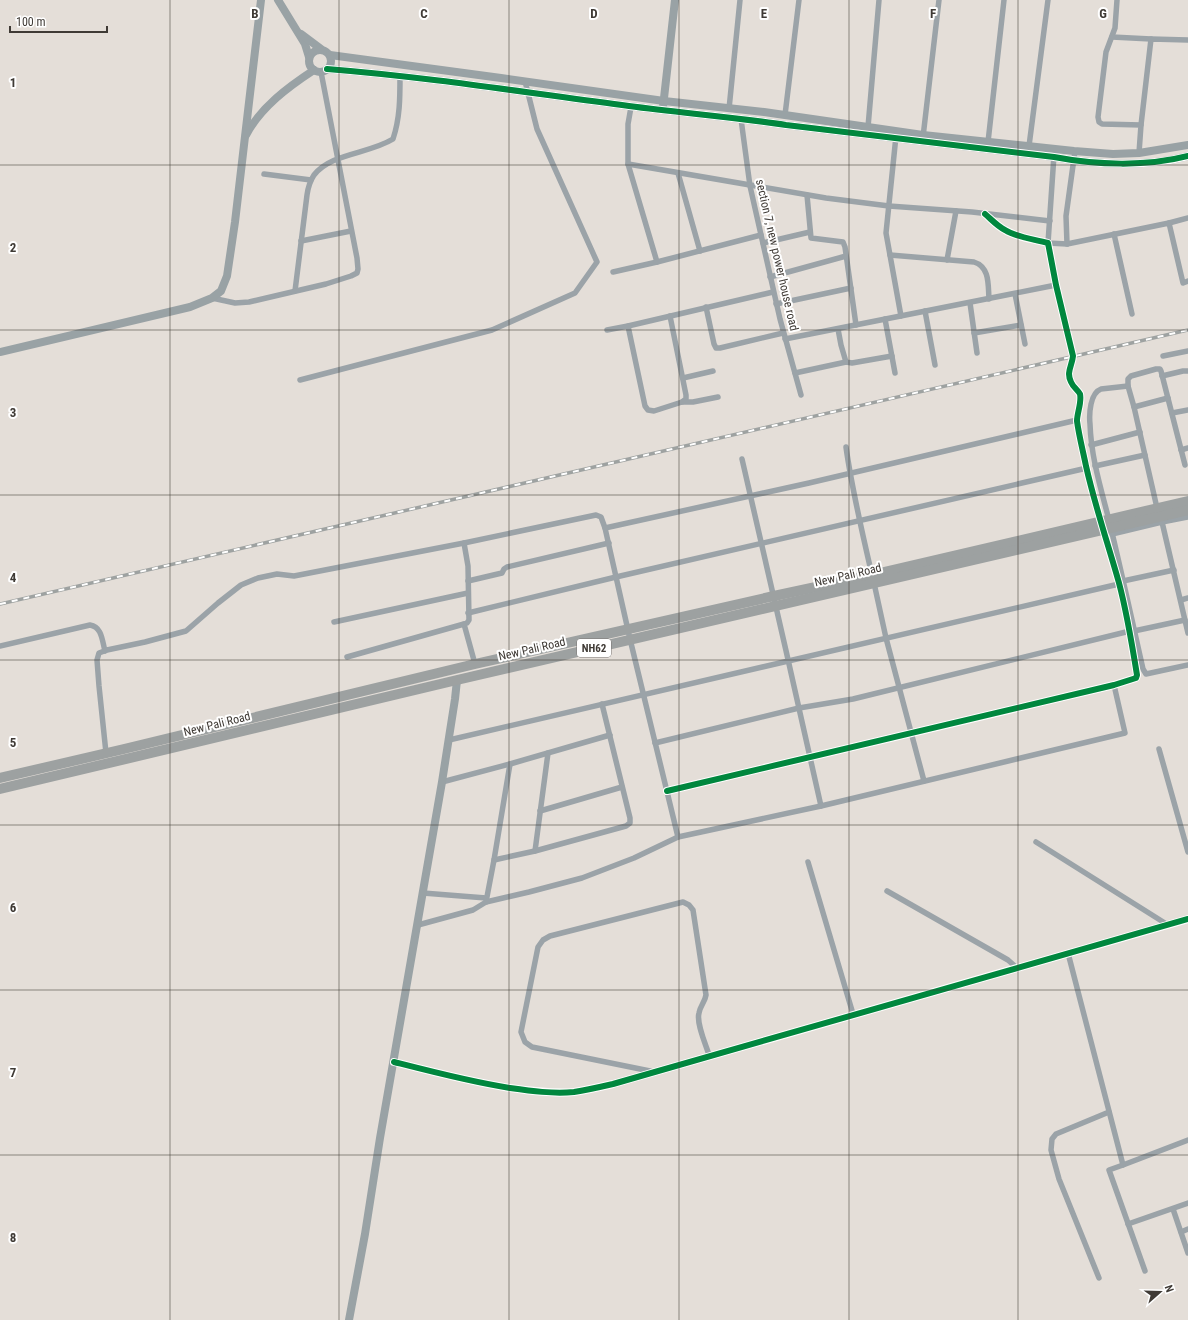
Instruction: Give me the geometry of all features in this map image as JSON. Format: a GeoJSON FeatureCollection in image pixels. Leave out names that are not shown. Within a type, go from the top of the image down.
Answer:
{"type":"FeatureCollection","features":[{"type":"Feature","properties":{"kind":"highway","name":"New Pali Road"},"geometry":{"type":"LineString","coordinates":[[1107,527],[1157,508],[1188,501]]}},
{"type":"Feature","properties":{"kind":"highway","name":"New Pali Road"},"geometry":{"type":"LineString","coordinates":[[0,789],[456,680],[629,635],[775,600],[1188,510]]}},
{"type":"Feature","properties":{"kind":"highway","name":"New Pali Road"},"geometry":{"type":"LineString","coordinates":[[0,778],[475,664],[629,635]]}},
{"type":"Feature","properties":{"kind":"street"},"geometry":{"type":"LineString","coordinates":[[0,352],[190,307],[212,298],[221,291],[227,276],[235,222],[261,0]]}},
{"type":"Feature","properties":{"kind":"street"},"geometry":{"type":"LineString","coordinates":[[278,0],[305,44],[310,57],[310,64],[321,70],[400,76],[631,107],[1054,153],[1075,151],[1113,154],[1139,153],[1188,145]]}},
{"type":"Feature","properties":{"kind":"street"},"geometry":{"type":"LineString","coordinates":[[663,110],[675,0]]}},
{"type":"Feature","properties":{"kind":"street"},"geometry":{"type":"LineString","coordinates":[[728,108],[740,0]]}},
{"type":"Feature","properties":{"kind":"street"},"geometry":{"type":"LineString","coordinates":[[785,115],[799,0]]}},
{"type":"Feature","properties":{"kind":"street"},"geometry":{"type":"LineString","coordinates":[[868,127],[879,0]]}},
{"type":"Feature","properties":{"kind":"street"},"geometry":{"type":"LineString","coordinates":[[923,138],[939,0]]}},
{"type":"Feature","properties":{"kind":"street"},"geometry":{"type":"LineString","coordinates":[[988,142],[1004,0]]}},
{"type":"Feature","properties":{"kind":"street"},"geometry":{"type":"LineString","coordinates":[[1029,146],[1048,0]]}},
{"type":"Feature","properties":{"kind":"street"},"geometry":{"type":"LineString","coordinates":[[1117,0],[1116,17],[1112,37],[1106,52],[1098,112],[1099,122],[1102,124],[1140,125]]}},
{"type":"Feature","properties":{"kind":"street"},"geometry":{"type":"LineString","coordinates":[[296,29],[330,55],[664,101],[785,115],[868,127],[896,135]]}},
{"type":"Feature","properties":{"kind":"street"},"geometry":{"type":"LineString","coordinates":[[1112,37],[1188,40]]}},
{"type":"Feature","properties":{"kind":"street"},"geometry":{"type":"LineString","coordinates":[[1139,153],[1140,125],[1150,39]]}},
{"type":"Feature","properties":{"kind":"street"},"geometry":{"type":"LineString","coordinates":[[310,57],[314,52],[321,49]]}},
{"type":"Feature","properties":{"kind":"street"},"geometry":{"type":"LineString","coordinates":[[244,138],[250,128],[268,107],[285,92],[321,70],[331,62],[330,55]]}},
{"type":"Feature","properties":{"kind":"street"},"geometry":{"type":"LineString","coordinates":[[212,298],[235,303],[249,302],[326,284],[357,273],[357,258],[321,70]]}},
{"type":"Feature","properties":{"kind":"street"},"geometry":{"type":"LineString","coordinates":[[295,291],[306,195],[311,180],[321,168],[337,158],[357,154],[384,145],[393,140],[397,127],[400,106],[400,76]]}},
{"type":"Feature","properties":{"kind":"street"},"geometry":{"type":"LineString","coordinates":[[300,380],[492,330],[575,293],[597,262],[537,129],[525,81]]}},
{"type":"Feature","properties":{"kind":"street"},"geometry":{"type":"LineString","coordinates":[[631,107],[628,124],[628,164],[657,262]]}},
{"type":"Feature","properties":{"kind":"street","name":"section 7, new power house road"},"geometry":{"type":"LineString","coordinates":[[741,119],[750,186],[783,333],[801,395]]}},
{"type":"Feature","properties":{"kind":"street"},"geometry":{"type":"LineString","coordinates":[[896,135],[886,233],[901,316]]}},
{"type":"Feature","properties":{"kind":"street"},"geometry":{"type":"LineString","coordinates":[[923,138],[1029,146],[1054,153],[1074,161],[1125,163],[1172,159],[1188,156]]}},
{"type":"Feature","properties":{"kind":"street"},"geometry":{"type":"LineString","coordinates":[[1067,244],[1066,216],[1075,151]]}},
{"type":"Feature","properties":{"kind":"street"},"geometry":{"type":"LineString","coordinates":[[1054,153],[1048,242],[1056,285],[1073,356],[1069,376],[1073,386],[1080,396],[1077,420],[1087,468],[1107,527],[1121,583]]}},
{"type":"Feature","properties":{"kind":"street"},"geometry":{"type":"LineString","coordinates":[[628,164],[807,195],[889,206],[956,211],[1050,221]]}},
{"type":"Feature","properties":{"kind":"street"},"geometry":{"type":"LineString","coordinates":[[678,173],[700,251]]}},
{"type":"Feature","properties":{"kind":"street"},"geometry":{"type":"LineString","coordinates":[[264,174],[311,180]]}},
{"type":"Feature","properties":{"kind":"street"},"geometry":{"type":"LineString","coordinates":[[807,195],[811,238],[843,242],[856,325]]}},
{"type":"Feature","properties":{"kind":"street"},"geometry":{"type":"LineString","coordinates":[[947,260],[956,211]]}},
{"type":"Feature","properties":{"kind":"street"},"geometry":{"type":"LineString","coordinates":[[985,214],[1001,228],[1017,236],[1067,244],[1188,218]]}},
{"type":"Feature","properties":{"kind":"street"},"geometry":{"type":"LineString","coordinates":[[1169,223],[1183,283],[1188,282]]}},
{"type":"Feature","properties":{"kind":"street"},"geometry":{"type":"LineString","coordinates":[[301,241],[351,231]]}},
{"type":"Feature","properties":{"kind":"street"},"geometry":{"type":"LineString","coordinates":[[763,243],[810,232]]}},
{"type":"Feature","properties":{"kind":"street"},"geometry":{"type":"LineString","coordinates":[[613,272],[700,251],[761,234]]}},
{"type":"Feature","properties":{"kind":"street"},"geometry":{"type":"LineString","coordinates":[[1114,234],[1132,314]]}},
{"type":"Feature","properties":{"kind":"street"},"geometry":{"type":"LineString","coordinates":[[890,255],[974,262],[982,267],[987,278],[988,299]]}},
{"type":"Feature","properties":{"kind":"street"},"geometry":{"type":"LineString","coordinates":[[770,277],[846,256]]}},
{"type":"Feature","properties":{"kind":"street"},"geometry":{"type":"LineString","coordinates":[[785,339],[1056,285]]}},
{"type":"Feature","properties":{"kind":"street"},"geometry":{"type":"LineString","coordinates":[[776,304],[851,288]]}},
{"type":"Feature","properties":{"kind":"street"},"geometry":{"type":"LineString","coordinates":[[606,330],[774,292]]}},
{"type":"Feature","properties":{"kind":"street"},"geometry":{"type":"LineString","coordinates":[[1015,294],[1025,344]]}},
{"type":"Feature","properties":{"kind":"street"},"geometry":{"type":"LineString","coordinates":[[970,303],[977,353]]}},
{"type":"Feature","properties":{"kind":"street"},"geometry":{"type":"LineString","coordinates":[[706,307],[716,348],[783,333]]}},
{"type":"Feature","properties":{"kind":"street"},"geometry":{"type":"LineString","coordinates":[[925,311],[935,365]]}},
{"type":"Feature","properties":{"kind":"street"},"geometry":{"type":"LineString","coordinates":[[670,316],[686,395],[686,399],[682,402]]}},
{"type":"Feature","properties":{"kind":"street"},"geometry":{"type":"LineString","coordinates":[[885,319],[895,373]]}},
{"type":"Feature","properties":{"kind":"street"},"geometry":{"type":"LineString","coordinates":[[974,333],[1021,325]]}},
{"type":"Feature","properties":{"kind":"street"},"geometry":{"type":"LineString","coordinates":[[628,326],[645,406],[648,410],[654,411],[682,402],[693,402],[718,397]]}},
{"type":"Feature","properties":{"kind":"street"},"geometry":{"type":"LineString","coordinates":[[838,329],[846,362]]}},
{"type":"Feature","properties":{"kind":"street"},"geometry":{"type":"LineString","coordinates":[[1163,356],[1188,351]]}},
{"type":"Feature","properties":{"kind":"street"},"geometry":{"type":"LineString","coordinates":[[794,373],[846,362],[852,363],[892,356]]}},
{"type":"Feature","properties":{"kind":"street"},"geometry":{"type":"LineString","coordinates":[[1157,508],[1128,386],[1128,379],[1134,375],[1158,369],[1161,371],[1185,465]]}},
{"type":"Feature","properties":{"kind":"street"},"geometry":{"type":"LineString","coordinates":[[683,378],[713,371]]}},
{"type":"Feature","properties":{"kind":"street"},"geometry":{"type":"LineString","coordinates":[[1162,376],[1188,371]]}},
{"type":"Feature","properties":{"kind":"street"},"geometry":{"type":"LineString","coordinates":[[1128,386],[1101,388],[1095,393],[1090,419],[1095,466],[1107,527],[1143,670],[1146,674],[1188,665]]}},
{"type":"Feature","properties":{"kind":"street"},"geometry":{"type":"LineString","coordinates":[[1134,407],[1168,398]]}},
{"type":"Feature","properties":{"kind":"street"},"geometry":{"type":"LineString","coordinates":[[1172,414],[1188,410]]}},
{"type":"Feature","properties":{"kind":"street"},"geometry":{"type":"LineString","coordinates":[[605,528],[850,474],[1077,420]]}},
{"type":"Feature","properties":{"kind":"street"},"geometry":{"type":"LineString","coordinates":[[1092,445],[1140,432]]}},
{"type":"Feature","properties":{"kind":"street"},"geometry":{"type":"LineString","coordinates":[[846,447],[859,521],[886,638],[900,688],[910,733],[924,781]]}},
{"type":"Feature","properties":{"kind":"street"},"geometry":{"type":"LineString","coordinates":[[1181,450],[1188,448]]}},
{"type":"Feature","properties":{"kind":"street"},"geometry":{"type":"LineString","coordinates":[[1095,466],[1145,454]]}},
{"type":"Feature","properties":{"kind":"street"},"geometry":{"type":"LineString","coordinates":[[742,459],[821,806]]}},
{"type":"Feature","properties":{"kind":"street"},"geometry":{"type":"LineString","coordinates":[[468,613],[616,577],[1087,468]]}},
{"type":"Feature","properties":{"kind":"street"},"geometry":{"type":"LineString","coordinates":[[106,753],[97,660],[99,653],[105,650],[145,642],[186,630],[241,585],[258,578],[277,574],[294,576],[464,543],[596,515],[601,517],[609,543],[629,635],[678,837]]}},
{"type":"Feature","properties":{"kind":"street"},"geometry":{"type":"LineString","coordinates":[[1107,527],[1162,522],[1188,517]]}},
{"type":"Feature","properties":{"kind":"street"},"geometry":{"type":"LineString","coordinates":[[1162,522],[1188,633]]}},
{"type":"Feature","properties":{"kind":"street"},"geometry":{"type":"LineString","coordinates":[[347,657],[467,623],[468,566],[464,543]]}},
{"type":"Feature","properties":{"kind":"street"},"geometry":{"type":"LineString","coordinates":[[468,582],[502,573],[507,567],[609,543]]}},
{"type":"Feature","properties":{"kind":"street"},"geometry":{"type":"LineString","coordinates":[[449,740],[1174,570]]}},
{"type":"Feature","properties":{"kind":"street"},"geometry":{"type":"LineString","coordinates":[[334,622],[468,593]]}},
{"type":"Feature","properties":{"kind":"street"},"geometry":{"type":"LineString","coordinates":[[1181,600],[1188,598]]}},
{"type":"Feature","properties":{"kind":"street"},"geometry":{"type":"LineString","coordinates":[[655,743],[799,708],[853,699],[1132,631],[1185,620]]}},
{"type":"Feature","properties":{"kind":"street"},"geometry":{"type":"LineString","coordinates":[[464,624],[475,664]]}},
{"type":"Feature","properties":{"kind":"street"},"geometry":{"type":"LineString","coordinates":[[0,646],[90,625],[99,629],[105,650]]}},
{"type":"Feature","properties":{"kind":"street"},"geometry":{"type":"LineString","coordinates":[[667,791],[1133,680],[1137,675],[1132,631]]}},
{"type":"Feature","properties":{"kind":"street"},"geometry":{"type":"LineString","coordinates":[[348,1320],[365,1234],[380,1138],[418,925],[449,740],[455,699],[456,680]]}},
{"type":"Feature","properties":{"kind":"street"},"geometry":{"type":"LineString","coordinates":[[423,893],[486,900],[530,892],[582,878],[634,858],[678,837],[821,806],[1125,733],[1114,685]]}},
{"type":"Feature","properties":{"kind":"street"},"geometry":{"type":"LineString","coordinates":[[494,860],[535,851],[626,826],[630,823],[602,704]]}},
{"type":"Feature","properties":{"kind":"street"},"geometry":{"type":"LineString","coordinates":[[442,782],[610,736]]}},
{"type":"Feature","properties":{"kind":"street"},"geometry":{"type":"LineString","coordinates":[[1159,748],[1188,852]]}},
{"type":"Feature","properties":{"kind":"street"},"geometry":{"type":"LineString","coordinates":[[535,851],[548,753]]}},
{"type":"Feature","properties":{"kind":"street"},"geometry":{"type":"LineString","coordinates":[[418,925],[473,910],[486,900],[510,764]]}},
{"type":"Feature","properties":{"kind":"street"},"geometry":{"type":"LineString","coordinates":[[540,811],[622,787]]}},
{"type":"Feature","properties":{"kind":"street"},"geometry":{"type":"LineString","coordinates":[[1036,842],[1168,925]]}},
{"type":"Feature","properties":{"kind":"street"},"geometry":{"type":"LineString","coordinates":[[808,862],[853,1014]]}},
{"type":"Feature","properties":{"kind":"street"},"geometry":{"type":"LineString","coordinates":[[887,891],[1008,960],[1017,968]]}},
{"type":"Feature","properties":{"kind":"street"},"geometry":{"type":"LineString","coordinates":[[653,1072],[532,1047],[525,1042],[521,1032],[538,948],[543,940],[550,936],[683,902],[689,905],[693,910],[706,995],[705,1001],[698,1014],[709,1055]]}},
{"type":"Feature","properties":{"kind":"street"},"geometry":{"type":"LineString","coordinates":[[394,1062],[450,1077],[539,1092],[572,1092],[589,1090],[1188,919]]}},
{"type":"Feature","properties":{"kind":"street"},"geometry":{"type":"LineString","coordinates":[[1068,953],[1123,1165]]}},
{"type":"Feature","properties":{"kind":"street"},"geometry":{"type":"LineString","coordinates":[[1098,1278],[1059,1179],[1051,1150],[1052,1139],[1056,1134],[1109,1112]]}},
{"type":"Feature","properties":{"kind":"street"},"geometry":{"type":"LineString","coordinates":[[1145,1271],[1109,1170],[1188,1140]]}},
{"type":"Feature","properties":{"kind":"street"},"geometry":{"type":"LineString","coordinates":[[1128,1224],[1188,1204]]}},
{"type":"Feature","properties":{"kind":"street"},"geometry":{"type":"LineString","coordinates":[[1173,1209],[1188,1253]]}},
{"type":"Feature","properties":{"kind":"street"},"geometry":{"type":"LineString","coordinates":[[1181,1232],[1188,1229]]}},
{"type":"Feature","properties":{"kind":"railway"},"geometry":{"type":"LineString","coordinates":[[0,604],[1188,330]]}},
{"type":"Feature","properties":{"kind":"cycle path"},"geometry":{"type":"LineString","coordinates":[[327,69],[441,81],[1087,162],[1121,164],[1155,162],[1188,156]]}},
{"type":"Feature","properties":{"kind":"cycle path"},"geometry":{"type":"LineString","coordinates":[[667,791],[1114,685],[1136,678],[1137,675],[1122,594],[1093,496],[1080,438],[1077,421],[1080,394],[1073,385],[1069,375],[1073,356],[1056,285],[1048,243],[1010,233],[999,227],[985,214]]}},
{"type":"Feature","properties":{"kind":"cycle path"},"geometry":{"type":"LineString","coordinates":[[394,1062],[495,1086],[534,1091],[574,1092],[613,1084],[1188,919]]}}]}
